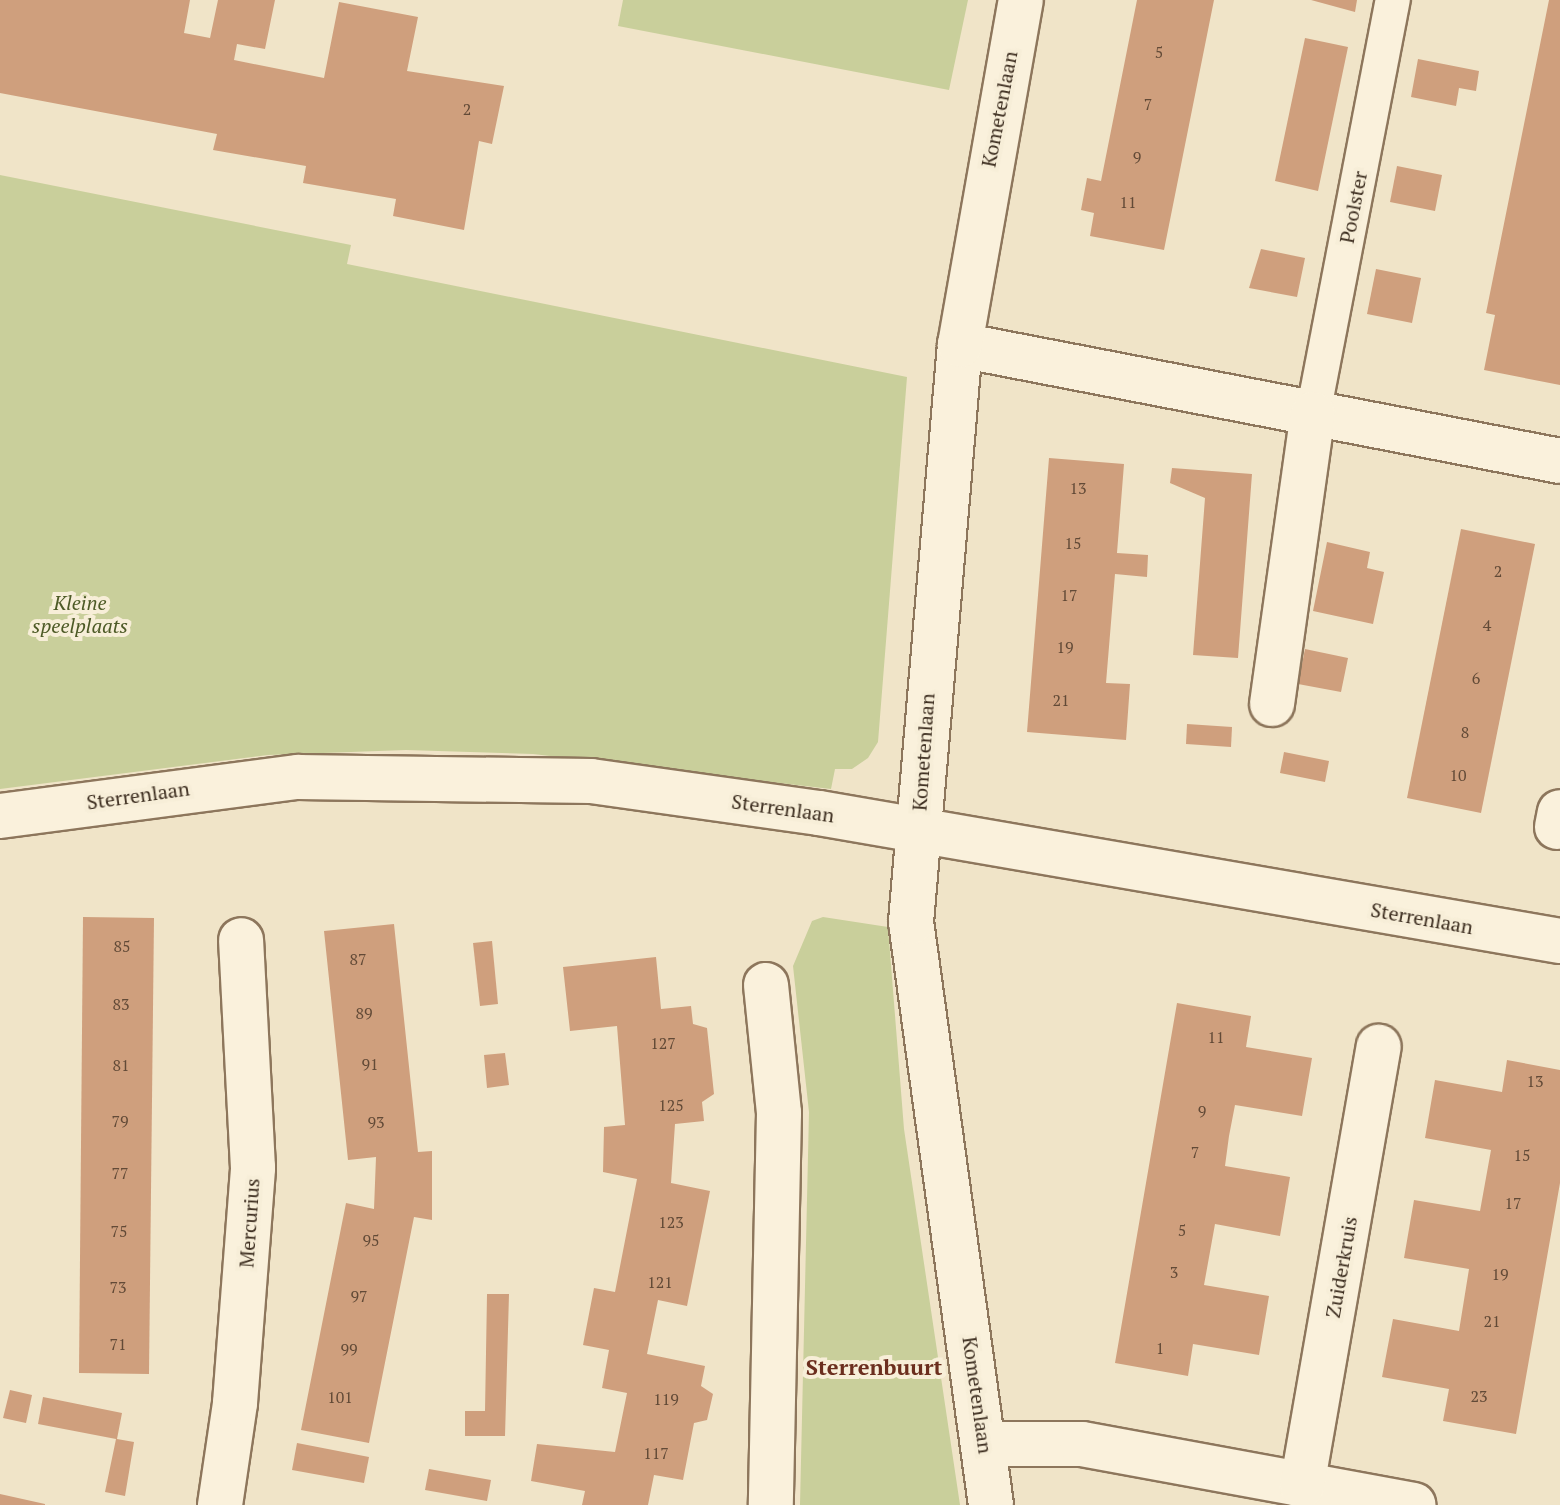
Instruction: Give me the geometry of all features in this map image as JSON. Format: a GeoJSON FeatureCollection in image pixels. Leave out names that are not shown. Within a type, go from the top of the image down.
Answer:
{"type":"FeatureCollection","features":[{"type":"Feature","properties":{"kind":"street","name":"Kometenlaan"},"geometry":{"type":"LineString","coordinates":[[991,1505],[986,1444],[911,922],[960,345],[1021,0]]}},
{"type":"Feature","properties":{"kind":"street"},"geometry":{"type":"LineString","coordinates":[[960,345],[1560,461]]}},
{"type":"Feature","properties":{"kind":"street","name":"Poolster"},"geometry":{"type":"LineString","coordinates":[[1272,704],[1313,414]]}},
{"type":"Feature","properties":{"kind":"street","name":"Sterrenlaan"},"geometry":{"type":"LineString","coordinates":[[0,816],[143,793],[379,775],[591,781],[917,831],[1560,941]]}},
{"type":"Feature","properties":{"kind":"street","name":"Mercurius"},"geometry":{"type":"LineString","coordinates":[[220,1505],[235,1403],[253,1168],[241,940]]}},
{"type":"Feature","properties":{"kind":"street"},"geometry":{"type":"LineString","coordinates":[[766,985],[779,1113],[771,1505]]}},
{"type":"Feature","properties":{"kind":"street","name":"Zuiderkruis"},"geometry":{"type":"LineString","coordinates":[[1302,1486],[1379,1047]]}},
{"type":"Feature","properties":{"kind":"street"},"geometry":{"type":"LineString","coordinates":[[986,1444],[1082,1444],[1413,1505]]}},
{"type":"Feature","properties":{"kind":"lane","name":"Poolster"},"geometry":{"type":"LineString","coordinates":[[1313,414],[1393,0]]}},
{"type":"Feature","properties":{"kind":"green space"},"geometry":{"type":"Polygon","coordinates":[[[623,0],[968,0],[949,90],[618,26],[623,0]]]}},
{"type":"Feature","properties":{"kind":"green space","name":"Kleine speelplaats"},"geometry":{"type":"Polygon","coordinates":[[[0,175],[351,245],[347,264],[907,377],[878,742],[868,758],[852,769],[835,769],[831,789],[533,754],[406,750],[268,755],[0,789],[0,175]]]}},
{"type":"Feature","properties":{"kind":"green space"},"geometry":{"type":"Polygon","coordinates":[[[823,917],[888,927],[904,1129],[960,1505],[800,1505],[809,1112],[793,966],[812,921],[823,917]]]}},
{"type":"Feature","properties":{"kind":"building"},"geometry":{"type":"Polygon","coordinates":[[[0,0],[190,0],[184,33],[210,38],[218,0],[275,0],[265,49],[237,44],[234,60],[324,78],[339,2],[418,17],[407,71],[504,86],[492,144],[479,141],[464,230],[393,216],[396,199],[303,183],[306,166],[213,150],[217,134],[0,93],[0,0]]]}},
{"type":"Feature","properties":{"kind":"building"},"geometry":{"type":"Polygon","coordinates":[[[1137,0],[1214,0],[1164,250],[1090,236],[1094,213],[1081,210],[1087,178],[1101,181],[1137,0]]]}},
{"type":"Feature","properties":{"kind":"building"},"geometry":{"type":"Polygon","coordinates":[[[1311,0],[1357,0],[1355,12],[1311,0]]]}},
{"type":"Feature","properties":{"kind":"building"},"geometry":{"type":"Polygon","coordinates":[[[1549,0],[1560,0],[1560,385],[1484,370],[1495,315],[1486,313],[1549,0]]]}},
{"type":"Feature","properties":{"kind":"building"},"geometry":{"type":"Polygon","coordinates":[[[1305,38],[1348,47],[1318,191],[1275,181],[1305,38]]]}},
{"type":"Feature","properties":{"kind":"building"},"geometry":{"type":"Polygon","coordinates":[[[1418,59],[1479,71],[1476,91],[1459,88],[1456,106],[1411,97],[1418,59]]]}},
{"type":"Feature","properties":{"kind":"building"},"geometry":{"type":"Polygon","coordinates":[[[1397,166],[1442,175],[1435,211],[1390,202],[1397,166]]]}},
{"type":"Feature","properties":{"kind":"building"},"geometry":{"type":"Polygon","coordinates":[[[1261,249],[1305,258],[1297,297],[1249,288],[1261,249]]]}},
{"type":"Feature","properties":{"kind":"building"},"geometry":{"type":"Polygon","coordinates":[[[1376,269],[1421,278],[1412,323],[1367,314],[1376,269]]]}},
{"type":"Feature","properties":{"kind":"building"},"geometry":{"type":"Polygon","coordinates":[[[1049,458],[1124,464],[1117,553],[1148,555],[1147,577],[1115,574],[1106,683],[1130,684],[1126,740],[1027,732],[1049,458]]]}},
{"type":"Feature","properties":{"kind":"building"},"geometry":{"type":"Polygon","coordinates":[[[1172,468],[1252,474],[1238,658],[1193,655],[1205,498],[1170,483],[1172,468]]]}},
{"type":"Feature","properties":{"kind":"building"},"geometry":{"type":"Polygon","coordinates":[[[1461,529],[1535,544],[1481,813],[1407,798],[1461,529]]]}},
{"type":"Feature","properties":{"kind":"building"},"geometry":{"type":"Polygon","coordinates":[[[1327,542],[1370,552],[1367,568],[1384,572],[1373,624],[1313,611],[1327,542]]]}},
{"type":"Feature","properties":{"kind":"building"},"geometry":{"type":"Polygon","coordinates":[[[1305,649],[1348,658],[1341,692],[1298,684],[1305,649]]]}},
{"type":"Feature","properties":{"kind":"building"},"geometry":{"type":"Polygon","coordinates":[[[1187,724],[1232,727],[1231,747],[1186,744],[1187,724]]]}},
{"type":"Feature","properties":{"kind":"building"},"geometry":{"type":"Polygon","coordinates":[[[1284,752],[1329,761],[1325,782],[1280,773],[1284,752]]]}},
{"type":"Feature","properties":{"kind":"building"},"geometry":{"type":"Polygon","coordinates":[[[83,917],[154,918],[149,1374],[79,1373],[83,917]]]}},
{"type":"Feature","properties":{"kind":"building"},"geometry":{"type":"Polygon","coordinates":[[[394,924],[418,1152],[432,1151],[432,1220],[414,1217],[369,1443],[301,1430],[346,1203],[374,1209],[376,1157],[348,1160],[324,931],[394,924]]]}},
{"type":"Feature","properties":{"kind":"building"},"geometry":{"type":"Polygon","coordinates":[[[492,941],[498,1004],[480,1006],[473,943],[492,941]]]}},
{"type":"Feature","properties":{"kind":"building"},"geometry":{"type":"Polygon","coordinates":[[[656,957],[661,1009],[691,1006],[693,1024],[707,1028],[714,1094],[702,1102],[704,1121],[675,1124],[671,1183],[710,1191],[687,1306],[658,1300],[647,1354],[705,1366],[701,1386],[713,1394],[707,1420],[694,1423],[683,1480],[654,1475],[648,1505],[582,1505],[585,1491],[531,1481],[537,1444],[615,1452],[627,1393],[602,1388],[609,1350],[583,1345],[594,1288],[615,1292],[637,1179],[603,1172],[604,1127],[625,1125],[617,1026],[570,1031],[563,967],[656,957]]]}},
{"type":"Feature","properties":{"kind":"building"},"geometry":{"type":"Polygon","coordinates":[[[1177,1003],[1251,1016],[1246,1047],[1312,1058],[1302,1116],[1235,1105],[1229,1136],[1225,1166],[1290,1177],[1280,1236],[1215,1224],[1204,1285],[1269,1296],[1259,1355],[1193,1344],[1188,1376],[1115,1363],[1177,1003]]]}},
{"type":"Feature","properties":{"kind":"building"},"geometry":{"type":"Polygon","coordinates":[[[505,1053],[509,1085],[487,1088],[484,1055],[505,1053]]]}},
{"type":"Feature","properties":{"kind":"building"},"geometry":{"type":"Polygon","coordinates":[[[1507,1060],[1560,1070],[1560,1183],[1516,1434],[1443,1421],[1449,1389],[1382,1377],[1393,1319],[1459,1331],[1469,1269],[1404,1258],[1414,1200],[1480,1211],[1491,1150],[1425,1138],[1435,1080],[1502,1092],[1507,1060]]]}},
{"type":"Feature","properties":{"kind":"building"},"geometry":{"type":"Polygon","coordinates":[[[487,1294],[509,1294],[505,1436],[465,1436],[465,1411],[485,1411],[487,1294]]]}},
{"type":"Feature","properties":{"kind":"building"},"geometry":{"type":"Polygon","coordinates":[[[10,1390],[32,1395],[26,1423],[3,1418],[10,1390]]]}},
{"type":"Feature","properties":{"kind":"building"},"geometry":{"type":"Polygon","coordinates":[[[43,1397],[122,1413],[117,1439],[134,1442],[125,1496],[105,1492],[116,1439],[38,1424],[43,1397]]]}},
{"type":"Feature","properties":{"kind":"building"},"geometry":{"type":"Polygon","coordinates":[[[297,1443],[369,1457],[364,1483],[292,1470],[297,1443]]]}},
{"type":"Feature","properties":{"kind":"building"},"geometry":{"type":"Polygon","coordinates":[[[429,1469],[491,1480],[487,1501],[425,1490],[429,1469]]]}},
{"type":"Feature","properties":{"kind":"building"},"geometry":{"type":"Polygon","coordinates":[[[0,1494],[45,1504],[45,1505],[0,1505],[0,1494]]]}},
{"type":"Feature","properties":{"kind":"district","name":"Sterrenbuurt"},"geometry":{"type":"Point","coordinates":[874,1367]}}]}
